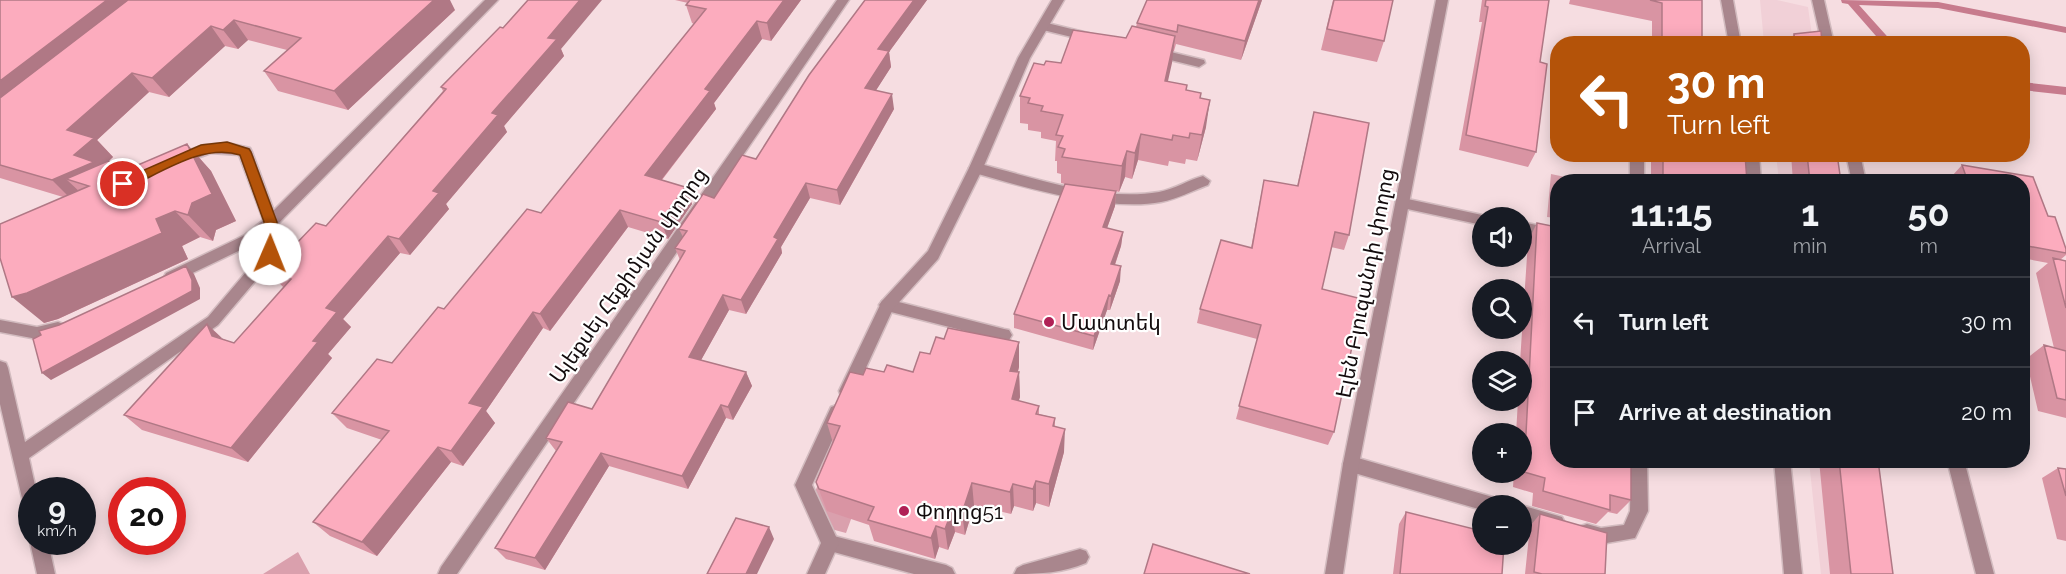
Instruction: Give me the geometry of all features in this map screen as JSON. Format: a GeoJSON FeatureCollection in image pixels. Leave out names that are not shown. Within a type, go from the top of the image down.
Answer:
{"type":"FeatureCollection","features":[{"type":"Feature","properties":{"kind":"street"},"geometry":{"type":"LineString","coordinates":[[158,283],[250,239],[271,222],[492,0]]}},
{"type":"Feature","properties":{"kind":"street","name":"Ալեքսեյ Հեքիմյան փողոց"},"geometry":{"type":"LineString","coordinates":[[447,573],[843,0]]}},
{"type":"Feature","properties":{"kind":"street"},"geometry":{"type":"LineString","coordinates":[[816,574],[830,543],[803,485],[887,305],[933,255],[976,168],[1024,58],[1058,0]]}},
{"type":"Feature","properties":{"kind":"street","name":"Էլեն Բյուզանդի փողոց"},"geometry":{"type":"LineString","coordinates":[[1334,574],[1351,464],[1442,0]]}},
{"type":"Feature","properties":{"kind":"street"},"geometry":{"type":"LineString","coordinates":[[1727,0],[1734,36]]}},
{"type":"Feature","properties":{"kind":"street"},"geometry":{"type":"LineString","coordinates":[[1818,0],[1826,36]]}},
{"type":"Feature","properties":{"kind":"street"},"geometry":{"type":"LineString","coordinates":[[1043,26],[1101,40]]}},
{"type":"Feature","properties":{"kind":"street"},"geometry":{"type":"LineString","coordinates":[[1144,50],[1199,63]]}},
{"type":"Feature","properties":{"kind":"street"},"geometry":{"type":"LineString","coordinates":[[20,454],[213,321],[270,254],[271,222],[245,152],[227,146],[205,148],[162,167]]}},
{"type":"Feature","properties":{"kind":"street"},"geometry":{"type":"LineString","coordinates":[[976,168],[1052,187],[1124,199],[1160,198],[1203,181]]}},
{"type":"Feature","properties":{"kind":"street"},"geometry":{"type":"LineString","coordinates":[[1403,203],[1472,217]]}},
{"type":"Feature","properties":{"kind":"street"},"geometry":{"type":"LineString","coordinates":[[1532,230],[1550,234]]}},
{"type":"Feature","properties":{"kind":"street"},"geometry":{"type":"LineString","coordinates":[[887,305],[1004,335]]}},
{"type":"Feature","properties":{"kind":"street"},"geometry":{"type":"LineString","coordinates":[[0,326],[37,333],[72,322]]}},
{"type":"Feature","properties":{"kind":"street"},"geometry":{"type":"LineString","coordinates":[[0,368],[25,477]]}},
{"type":"Feature","properties":{"kind":"street"},"geometry":{"type":"LineString","coordinates":[[1351,464],[1472,499]]}},
{"type":"Feature","properties":{"kind":"street"},"geometry":{"type":"LineString","coordinates":[[1532,516],[1601,536],[1629,532],[1639,511],[1639,468]]}},
{"type":"Feature","properties":{"kind":"street"},"geometry":{"type":"LineString","coordinates":[[1783,468],[1793,574]]}},
{"type":"Feature","properties":{"kind":"street"},"geometry":{"type":"LineString","coordinates":[[1957,468],[1985,574]]}},
{"type":"Feature","properties":{"kind":"street"},"geometry":{"type":"LineString","coordinates":[[830,543],[946,574]]}},
{"type":"Feature","properties":{"kind":"street"},"geometry":{"type":"LineString","coordinates":[[42,555],[46,574]]}},
{"type":"Feature","properties":{"kind":"street"},"geometry":{"type":"LineString","coordinates":[[1023,574],[1080,557]]}},
{"type":"Feature","properties":{"kind":"shaded area"},"geometry":{"type":"Polygon","coordinates":[[[1760,0],[1777,0],[1808,7],[1812,36],[1763,36],[1760,0]]]}},
{"type":"Feature","properties":{"kind":"shaded area"},"geometry":{"type":"Polygon","coordinates":[[[1777,162],[1828,162],[1829,174],[1778,174],[1777,162]]]}},
{"type":"Feature","properties":{"kind":"shaded area"},"geometry":{"type":"Polygon","coordinates":[[[1550,185],[1550,217],[1547,217],[1550,185]]]}},
{"type":"Feature","properties":{"kind":"shaded area"},"geometry":{"type":"Polygon","coordinates":[[[1810,468],[1867,468],[1880,574],[1821,574],[1810,468]]]}},
{"type":"Feature","properties":{"kind":"shaded area"},"geometry":{"type":"Polygon","coordinates":[[[821,478],[854,511],[846,533],[831,529],[814,494],[821,478]]]}},
{"type":"Feature","properties":{"kind":"shaded area"},"geometry":{"type":"Polygon","coordinates":[[[298,552],[310,574],[263,574],[298,552]]]}},
{"type":"Feature","properties":{"kind":"building"},"geometry":{"type":"Polygon","coordinates":[[[0,0],[107,0],[0,81],[0,0]]]}},
{"type":"Feature","properties":{"kind":"building"},"geometry":{"type":"Polygon","coordinates":[[[128,0],[434,0],[334,91],[264,71],[301,38],[234,20],[223,30],[211,26],[152,78],[132,73],[67,130],[94,138],[74,155],[94,162],[52,180],[0,165],[0,98],[128,0]]]}},
{"type":"Feature","properties":{"kind":"building"},"geometry":{"type":"Polygon","coordinates":[[[528,0],[580,0],[548,38],[557,39],[492,113],[498,115],[433,191],[439,193],[399,239],[388,236],[326,308],[337,312],[313,341],[318,342],[231,448],[124,415],[207,324],[212,336],[234,343],[291,279],[269,272],[316,223],[326,226],[446,89],[441,87],[500,27],[503,28],[528,0]]]}},
{"type":"Feature","properties":{"kind":"building"},"geometry":{"type":"Polygon","coordinates":[[[690,0],[784,0],[767,23],[757,21],[705,89],[710,91],[645,175],[685,187],[661,222],[620,210],[540,314],[533,312],[469,403],[483,407],[451,451],[438,447],[362,542],[313,522],[389,431],[332,413],[377,359],[392,363],[438,307],[444,309],[527,209],[541,213],[706,9],[686,5],[690,0]]]}},
{"type":"Feature","properties":{"kind":"building"},"geometry":{"type":"Polygon","coordinates":[[[865,0],[914,0],[878,49],[889,51],[865,88],[892,94],[837,190],[806,183],[774,237],[778,239],[741,300],[723,295],[689,357],[746,372],[728,407],[721,405],[682,476],[601,453],[535,558],[495,548],[562,442],[546,438],[568,402],[592,409],[685,251],[675,248],[687,231],[679,229],[703,194],[714,198],[742,155],[756,159],[809,75],[865,0]]]}},
{"type":"Feature","properties":{"kind":"building"},"geometry":{"type":"Polygon","coordinates":[[[1147,0],[1259,0],[1245,41],[1178,25],[1177,32],[1137,23],[1147,0]]]}},
{"type":"Feature","properties":{"kind":"building"},"geometry":{"type":"Polygon","coordinates":[[[1334,0],[1393,0],[1384,41],[1327,29],[1334,0]]]}},
{"type":"Feature","properties":{"kind":"building"},"geometry":{"type":"Polygon","coordinates":[[[1486,0],[1549,0],[1540,62],[1547,64],[1536,152],[1466,135],[1488,7],[1485,6],[1486,0]]]}},
{"type":"Feature","properties":{"kind":"building"},"geometry":{"type":"Polygon","coordinates":[[[1650,0],[1702,0],[1702,36],[1662,36],[1662,3],[1650,0]]]}},
{"type":"Feature","properties":{"kind":"building"},"geometry":{"type":"Polygon","coordinates":[[[1132,26],[1175,36],[1165,81],[1187,85],[1186,90],[1201,93],[1200,98],[1210,100],[1202,135],[1190,133],[1189,138],[1173,135],[1172,140],[1141,134],[1135,153],[1127,151],[1122,166],[1062,157],[1065,149],[1058,147],[1063,136],[1056,135],[1063,115],[1041,111],[1043,106],[1028,103],[1030,98],[1020,96],[1034,63],[1044,65],[1046,61],[1061,63],[1073,30],[1126,38],[1132,26]]]}},
{"type":"Feature","properties":{"kind":"building"},"geometry":{"type":"Polygon","coordinates":[[[1821,31],[1821,36],[1794,36],[1794,34],[1821,31]]]}},
{"type":"Feature","properties":{"kind":"building"},"geometry":{"type":"Polygon","coordinates":[[[1314,112],[1369,123],[1349,235],[1335,232],[1322,289],[1362,299],[1334,432],[1239,406],[1261,325],[1200,309],[1221,240],[1252,248],[1264,180],[1298,186],[1314,112]]]}},
{"type":"Feature","properties":{"kind":"building"},"geometry":{"type":"Polygon","coordinates":[[[187,144],[212,194],[192,203],[188,215],[175,211],[156,219],[162,233],[27,293],[12,297],[0,258],[0,224],[89,186],[66,179],[108,161],[131,168],[187,144]]]}},
{"type":"Feature","properties":{"kind":"building"},"geometry":{"type":"Polygon","coordinates":[[[1663,162],[1746,162],[1746,174],[1663,174],[1663,162]]]}},
{"type":"Feature","properties":{"kind":"building"},"geometry":{"type":"Polygon","coordinates":[[[1808,162],[1838,162],[1840,174],[1809,174],[1808,162]]]}},
{"type":"Feature","properties":{"kind":"building"},"geometry":{"type":"Polygon","coordinates":[[[1962,165],[2015,174],[1965,174],[1962,165]]]}},
{"type":"Feature","properties":{"kind":"building"},"geometry":{"type":"Polygon","coordinates":[[[2030,176],[2033,177],[2048,216],[2055,217],[2066,253],[2030,246],[2030,176]]]}},
{"type":"Feature","properties":{"kind":"building"},"geometry":{"type":"Polygon","coordinates":[[[1065,184],[1116,191],[1103,227],[1123,232],[1111,264],[1121,266],[1094,336],[1014,314],[1065,184]]]}},
{"type":"Feature","properties":{"kind":"building"},"geometry":{"type":"Polygon","coordinates":[[[1537,223],[1550,226],[1550,468],[1631,468],[1631,500],[1610,495],[1610,510],[1543,491],[1545,478],[1532,474],[1532,423],[1527,423],[1527,411],[1532,411],[1530,351],[1537,223]]]}},
{"type":"Feature","properties":{"kind":"building"},"geometry":{"type":"Polygon","coordinates":[[[2053,258],[2066,261],[2066,308],[2053,258]]]}},
{"type":"Feature","properties":{"kind":"building"},"geometry":{"type":"Polygon","coordinates":[[[186,266],[192,280],[192,291],[42,373],[33,339],[41,335],[39,331],[59,325],[186,266]]]}},
{"type":"Feature","properties":{"kind":"building"},"geometry":{"type":"Polygon","coordinates":[[[948,328],[1019,342],[1010,371],[1019,372],[1012,399],[1039,406],[1036,414],[1055,418],[1053,426],[1065,429],[1049,484],[1036,481],[1033,489],[1013,484],[1010,492],[972,483],[962,513],[952,511],[945,529],[936,526],[931,538],[868,520],[874,507],[819,489],[816,482],[840,426],[827,423],[850,372],[863,375],[866,368],[884,372],[887,365],[913,372],[920,352],[930,354],[936,337],[944,339],[948,328]]]}},
{"type":"Feature","properties":{"kind":"building"},"geometry":{"type":"Polygon","coordinates":[[[2044,345],[2066,351],[2066,400],[2057,398],[2044,345]]]}},
{"type":"Feature","properties":{"kind":"building"},"geometry":{"type":"Polygon","coordinates":[[[1840,468],[1879,468],[1893,574],[1851,574],[1840,468]]]}},
{"type":"Feature","properties":{"kind":"building"},"geometry":{"type":"Polygon","coordinates":[[[2058,468],[2066,469],[2066,496],[2058,468]]]}},
{"type":"Feature","properties":{"kind":"building"},"geometry":{"type":"Polygon","coordinates":[[[1406,512],[1472,528],[1472,555],[1503,555],[1502,574],[1400,574],[1406,512]]]}},
{"type":"Feature","properties":{"kind":"building"},"geometry":{"type":"Polygon","coordinates":[[[1540,514],[1607,533],[1605,574],[1534,572],[1540,514]]]}},
{"type":"Feature","properties":{"kind":"building"},"geometry":{"type":"Polygon","coordinates":[[[736,518],[769,527],[746,574],[707,574],[736,518]]]}},
{"type":"Feature","properties":{"kind":"building"},"geometry":{"type":"Polygon","coordinates":[[[1153,544],[1250,574],[1144,574],[1153,544]]]}},
{"type":"Feature","properties":{"kind":"waterway"},"geometry":{"type":"LineString","coordinates":[[1845,1],[1938,5],[2066,30]]}},
{"type":"Feature","properties":{"kind":"waterway"},"geometry":{"type":"LineString","coordinates":[[1852,3],[1882,36]]}},
{"type":"Feature","properties":{"kind":"waterway"},"geometry":{"type":"LineString","coordinates":[[2030,87],[2066,91]]}},
{"type":"Feature","properties":{"kind":"place","name":"Մատտեկ"},"geometry":{"type":"Point","coordinates":[1049,322]}},
{"type":"Feature","properties":{"kind":"place","name":"Փողոց51"},"geometry":{"type":"Point","coordinates":[904,511]}},
{"type":"Feature","properties":{"kind":"route"},"geometry":{"type":"LineString","coordinates":[[123,184],[205,148],[227,146],[245,152],[271,222],[270,254]]}}]}
